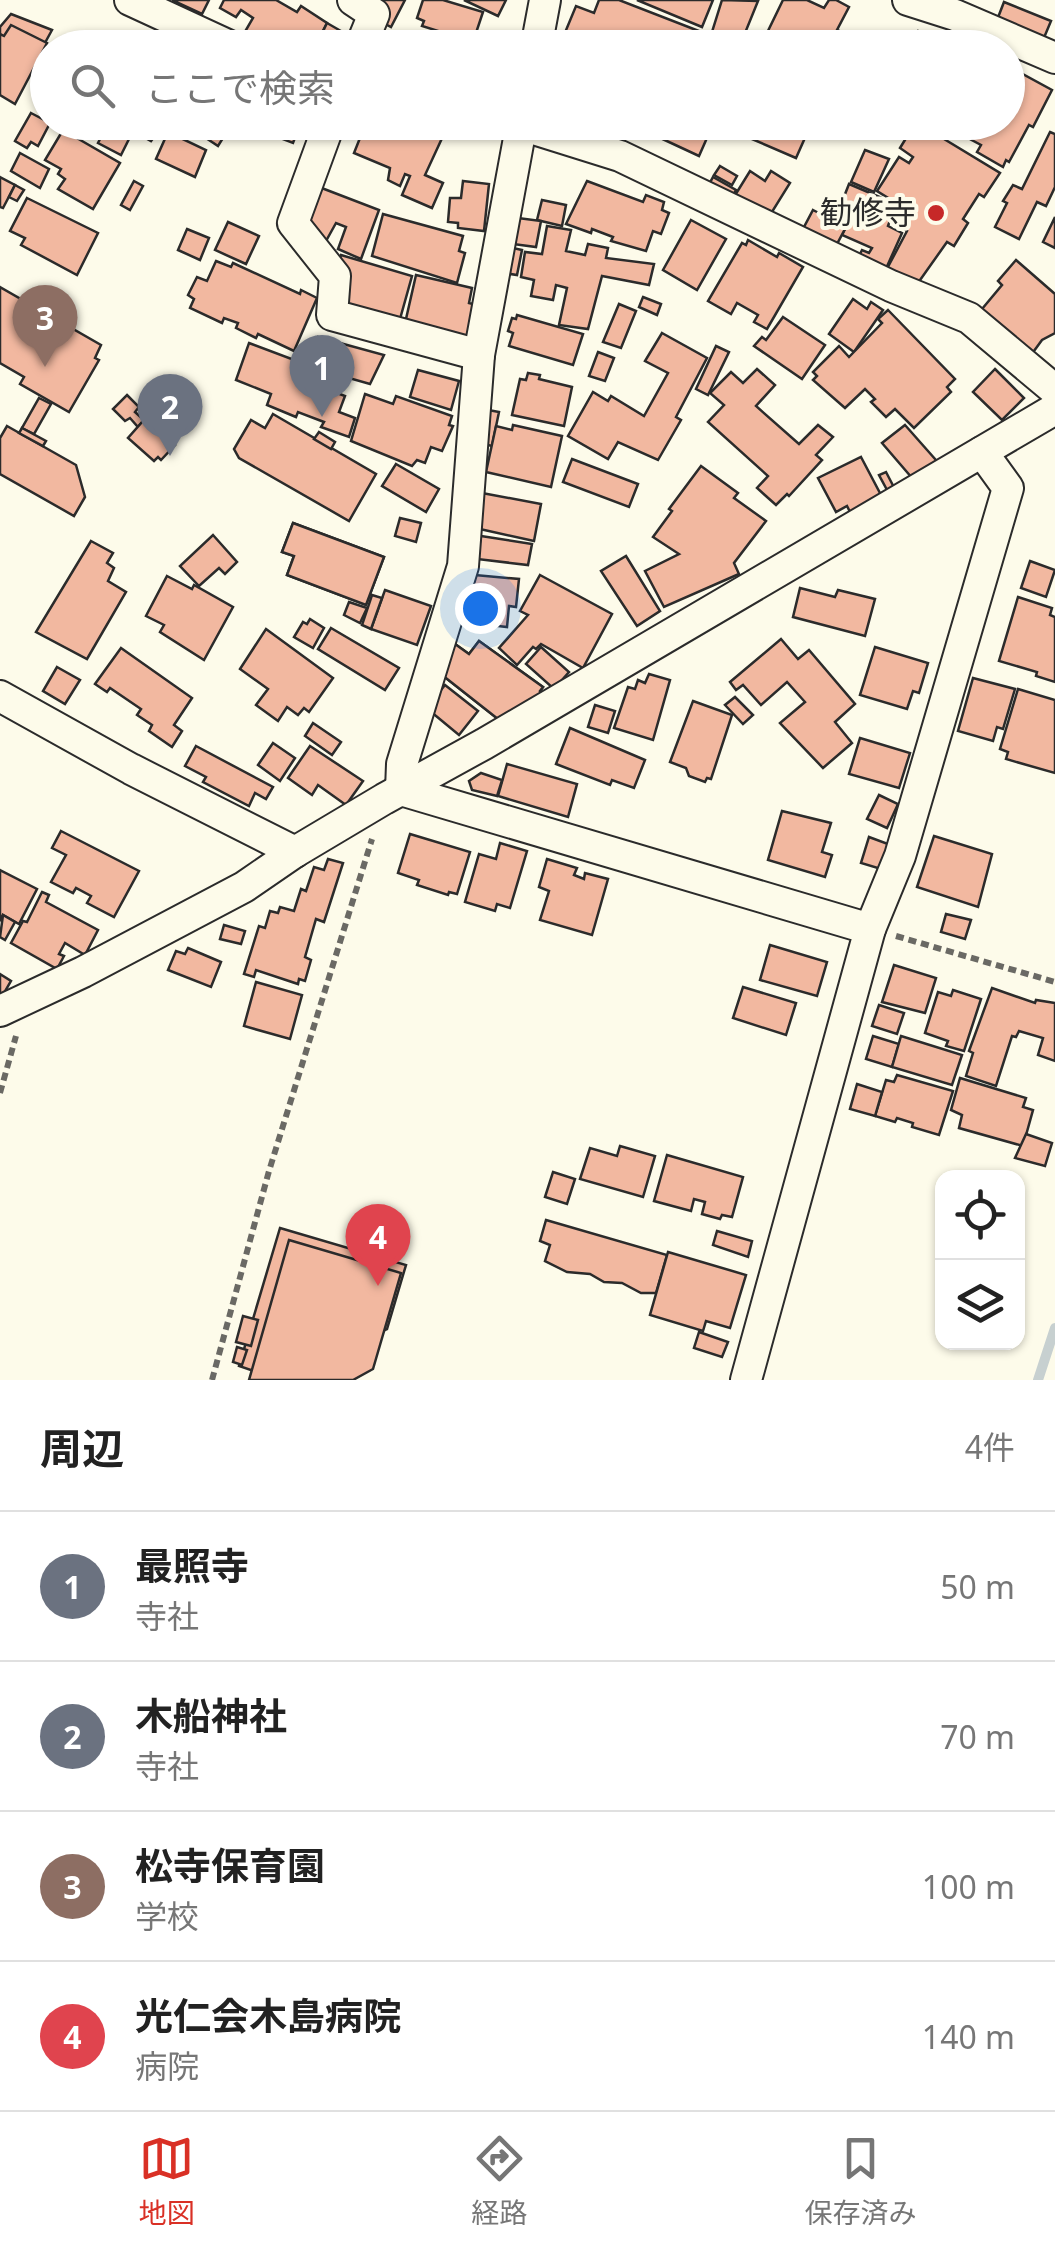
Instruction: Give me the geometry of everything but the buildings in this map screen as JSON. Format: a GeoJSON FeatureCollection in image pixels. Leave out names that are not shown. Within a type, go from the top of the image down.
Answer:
{"type":"FeatureCollection","features":[{"type":"Feature","properties":{"kind":"street"},"geometry":{"type":"LineString","coordinates":[[130,0],[195,30]]}},
{"type":"Feature","properties":{"kind":"street"},"geometry":{"type":"LineString","coordinates":[[353,0],[374,14],[367,30]]}},
{"type":"Feature","properties":{"kind":"street"},"geometry":{"type":"LineString","coordinates":[[539,30],[545,0]]}},
{"type":"Feature","properties":{"kind":"street"},"geometry":{"type":"LineString","coordinates":[[908,0],[990,30]]}},
{"type":"Feature","properties":{"kind":"street"},"geometry":{"type":"LineString","coordinates":[[1025,45],[1055,58]]}},
{"type":"Feature","properties":{"kind":"street"},"geometry":{"type":"LineString","coordinates":[[323,140],[293,223],[335,276],[332,316],[478,356]]}},
{"type":"Feature","properties":{"kind":"street"},"geometry":{"type":"LineString","coordinates":[[392,794],[463,566],[478,356],[519,140]]}},
{"type":"Feature","properties":{"kind":"street"},"geometry":{"type":"LineString","coordinates":[[571,140],[620,156],[891,286],[969,318],[1055,390]]}},
{"type":"Feature","properties":{"kind":"street"},"geometry":{"type":"LineString","coordinates":[[14,1005],[244,887],[392,794],[484,744],[1055,408]]}},
{"type":"Feature","properties":{"kind":"street"},"geometry":{"type":"LineString","coordinates":[[746,1380],[870,929],[900,856],[1008,488],[982,452]]}},
{"type":"Feature","properties":{"kind":"street"},"geometry":{"type":"LineString","coordinates":[[0,696],[146,778],[295,852]]}},
{"type":"Feature","properties":{"kind":"street"},"geometry":{"type":"LineString","coordinates":[[392,794],[870,929]]}},
{"type":"Feature","properties":{"kind":"path"},"geometry":{"type":"LineString","coordinates":[[212,1380],[269,1171],[392,794]]}},
{"type":"Feature","properties":{"kind":"path"},"geometry":{"type":"LineString","coordinates":[[870,929],[1055,982]]}},
{"type":"Feature","properties":{"kind":"path"},"geometry":{"type":"LineString","coordinates":[[0,1092],[14,1005]]}},
{"type":"Feature","properties":{"kind":"waterway"},"geometry":{"type":"LineString","coordinates":[[1038,1380],[1055,1328]]}},
{"type":"Feature","properties":{"kind":"place","name":"勧修寺"},"geometry":{"type":"Point","coordinates":[936,213]}},
{"type":"Feature","properties":{"kind":"place","name":"松寺保育園"},"geometry":{"type":"Point","coordinates":[45,367]}},
{"type":"Feature","properties":{"kind":"place","name":"最照寺"},"geometry":{"type":"Point","coordinates":[322,417]}},
{"type":"Feature","properties":{"kind":"place","name":"木船神社"},"geometry":{"type":"Point","coordinates":[170,456]}},
{"type":"Feature","properties":{"kind":"place","name":"光仁会木島病院"},"geometry":{"type":"Point","coordinates":[378,1286]}}]}
